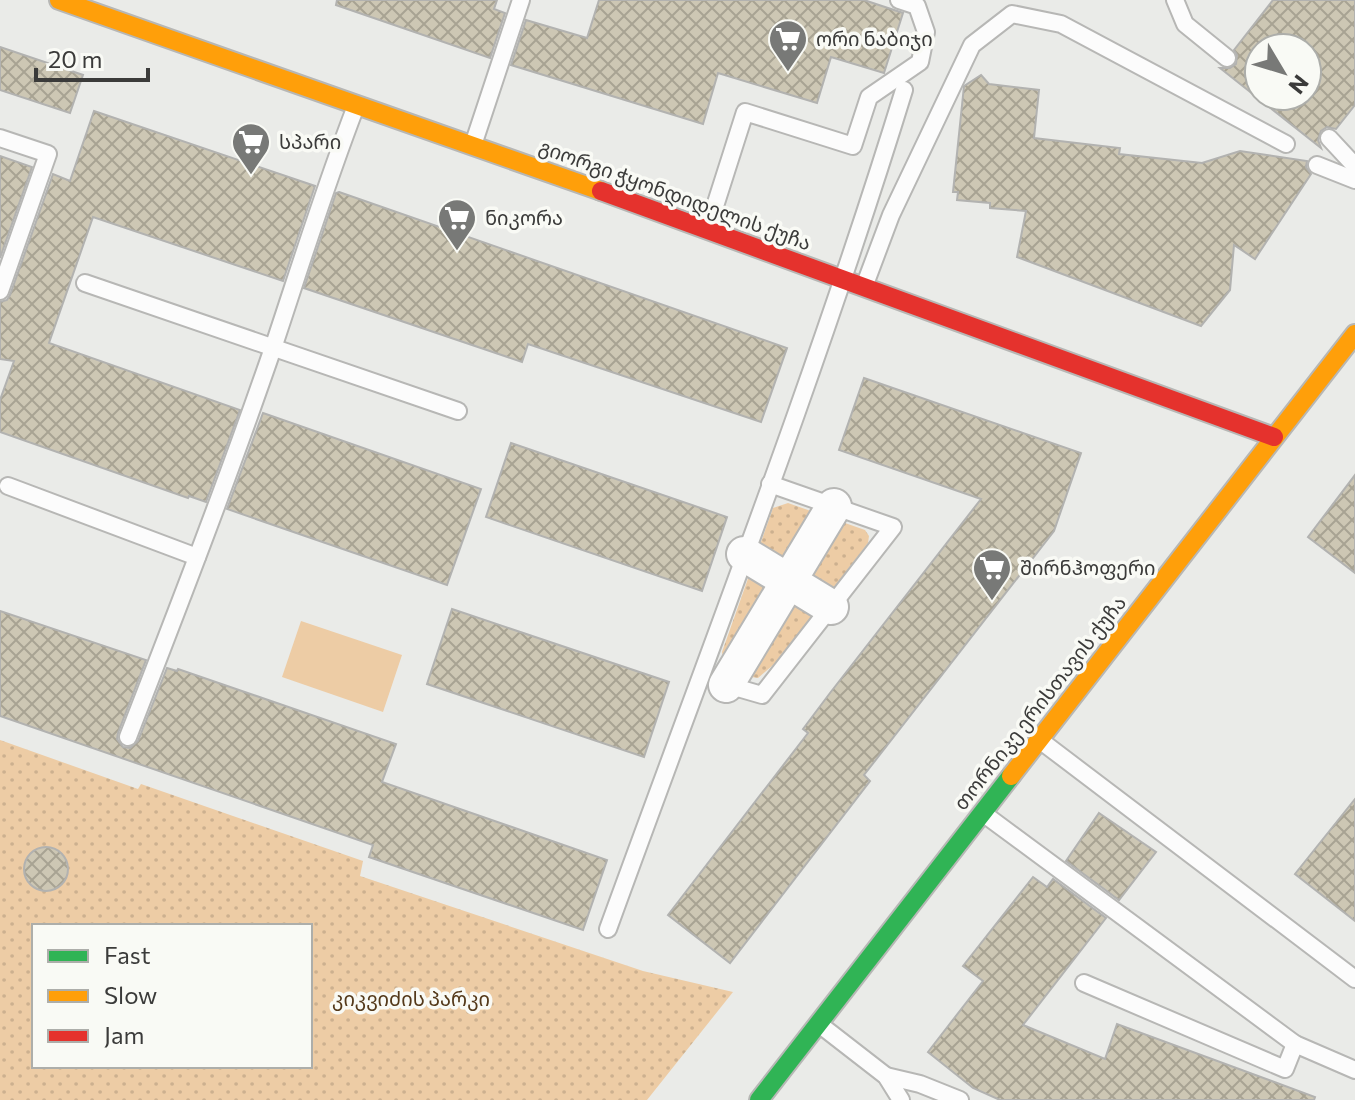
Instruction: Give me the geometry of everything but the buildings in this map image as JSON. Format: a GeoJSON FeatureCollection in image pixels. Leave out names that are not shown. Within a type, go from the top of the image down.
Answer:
{"type":"FeatureCollection","features":[{"type":"Feature","properties":{"kind":"street","name":"გიორგი ჭყონდიდელის ქუჩა"},"geometry":{"type":"LineString","coordinates":[[59,0],[474,144],[1274,437]]}},
{"type":"Feature","properties":{"kind":"street","name":"თორნიკე ერისთავის ქუჩა"},"geometry":{"type":"LineString","coordinates":[[759,1100],[1355,334]]}},
{"type":"Feature","properties":{"kind":"street"},"geometry":{"type":"LineString","coordinates":[[713,681],[788,581],[834,506]]}},
{"type":"Feature","properties":{"kind":"street"},"geometry":{"type":"LineString","coordinates":[[744,554],[831,607]]}},
{"type":"Feature","properties":{"kind":"lane"},"geometry":{"type":"LineString","coordinates":[[474,144],[521,0]]}},
{"type":"Feature","properties":{"kind":"lane"},"geometry":{"type":"LineString","coordinates":[[708,230],[745,112],[853,146],[869,97],[920,62],[926,32],[922,19],[917,6],[899,0]]}},
{"type":"Feature","properties":{"kind":"lane"},"geometry":{"type":"LineString","coordinates":[[1175,0],[1185,24],[1227,58]]}},
{"type":"Feature","properties":{"kind":"lane"},"geometry":{"type":"LineString","coordinates":[[864,288],[891,215],[972,45],[1012,14],[1061,24],[1286,144]]}},
{"type":"Feature","properties":{"kind":"lane"},"geometry":{"type":"LineString","coordinates":[[608,929],[713,681],[744,554],[843,280],[904,90]]}},
{"type":"Feature","properties":{"kind":"lane"},"geometry":{"type":"LineString","coordinates":[[128,737],[273,348],[328,179],[357,104]]}},
{"type":"Feature","properties":{"kind":"lane"},"geometry":{"type":"LineString","coordinates":[[0,138],[48,154],[0,291]]}},
{"type":"Feature","properties":{"kind":"lane"},"geometry":{"type":"LineString","coordinates":[[1329,138],[1355,166]]}},
{"type":"Feature","properties":{"kind":"lane"},"geometry":{"type":"LineString","coordinates":[[1317,165],[1355,180]]}},
{"type":"Feature","properties":{"kind":"lane"},"geometry":{"type":"LineString","coordinates":[[85,283],[458,411]]}},
{"type":"Feature","properties":{"kind":"lane"},"geometry":{"type":"LineString","coordinates":[[713,681],[762,695],[893,527],[770,484]]}},
{"type":"Feature","properties":{"kind":"lane"},"geometry":{"type":"LineString","coordinates":[[8,486],[197,557]]}},
{"type":"Feature","properties":{"kind":"lane"},"geometry":{"type":"LineString","coordinates":[[1039,740],[1355,979]]}},
{"type":"Feature","properties":{"kind":"lane"},"geometry":{"type":"LineString","coordinates":[[982,813],[1295,1044],[1355,1070]]}},
{"type":"Feature","properties":{"kind":"lane"},"geometry":{"type":"LineString","coordinates":[[1084,983],[1285,1069],[1295,1044]]}},
{"type":"Feature","properties":{"kind":"lane"},"geometry":{"type":"LineString","coordinates":[[819,1024],[886,1076],[901,1100]]}},
{"type":"Feature","properties":{"kind":"lane"},"geometry":{"type":"LineString","coordinates":[[886,1076],[920,1084],[960,1100]]}},
{"type":"Feature","properties":{"kind":"green space"},"geometry":{"type":"Polygon","coordinates":[[[788,503],[865,530],[869,536],[868,543],[779,660],[758,678],[738,675],[724,663],[722,652],[773,508],[788,503]]]}},
{"type":"Feature","properties":{"kind":"green space"},"geometry":{"type":"Polygon","coordinates":[[[301,621],[402,655],[383,712],[282,677],[301,621]]]}},
{"type":"Feature","properties":{"kind":"green space","name":"კიკვიძის პარკი"},"geometry":{"type":"Polygon","coordinates":[[[0,740],[138,789],[141,784],[363,861],[360,876],[643,971],[733,992],[647,1100],[0,1100],[0,740]]]}},
{"type":"Feature","properties":{"kind":"traffic: fast"},"geometry":{"type":"LineString","coordinates":[[759,1100],[1011,776]]}},
{"type":"Feature","properties":{"kind":"traffic: slow"},"geometry":{"type":"LineString","coordinates":[[59,0],[601,191]]}},
{"type":"Feature","properties":{"kind":"traffic: slow"},"geometry":{"type":"LineString","coordinates":[[1011,776],[1355,334]]}},
{"type":"Feature","properties":{"kind":"traffic: jam"},"geometry":{"type":"LineString","coordinates":[[601,191],[1274,437]]}},
{"type":"Feature","properties":{"kind":"place","name":"ორი ნაბიჯი"},"geometry":{"type":"Point","coordinates":[788,73]}},
{"type":"Feature","properties":{"kind":"place","name":"სპარი"},"geometry":{"type":"Point","coordinates":[251,176]}},
{"type":"Feature","properties":{"kind":"place","name":"ნიკორა"},"geometry":{"type":"Point","coordinates":[457,252]}},
{"type":"Feature","properties":{"kind":"place","name":"შირნჰოფერი"},"geometry":{"type":"Point","coordinates":[992,602]}}]}
